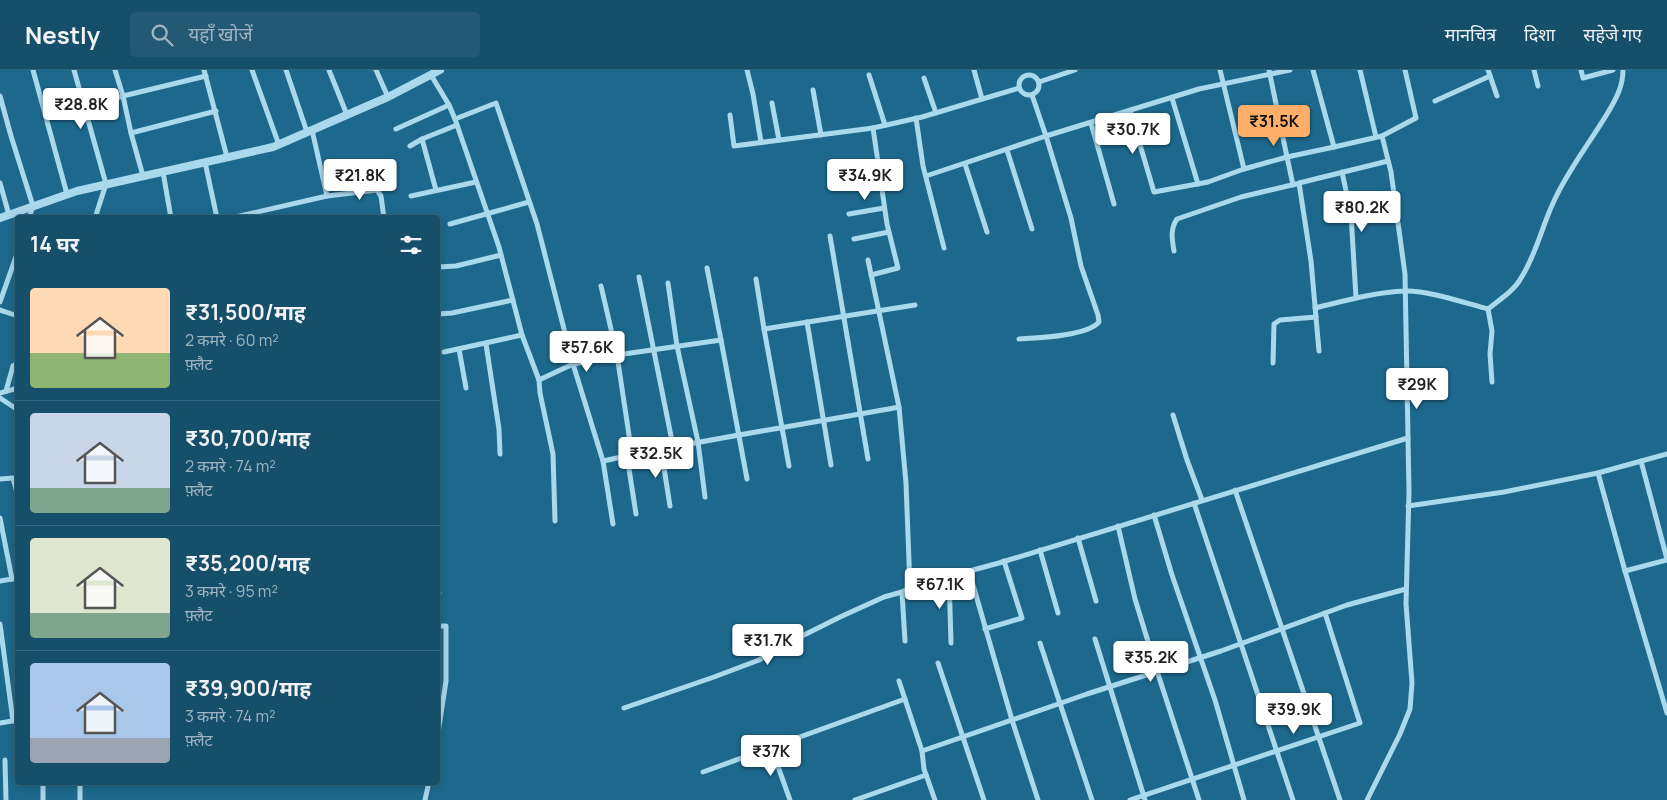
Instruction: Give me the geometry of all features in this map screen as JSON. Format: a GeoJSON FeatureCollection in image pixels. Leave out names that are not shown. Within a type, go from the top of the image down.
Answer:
{"type":"FeatureCollection","features":[{"type":"Feature","properties":{"kind":"street"},"geometry":{"type":"LineString","coordinates":[[33,70],[67,194]]}},
{"type":"Feature","properties":{"kind":"street"},"geometry":{"type":"LineString","coordinates":[[74,70],[106,184],[96,215]]}},
{"type":"Feature","properties":{"kind":"street"},"geometry":{"type":"LineString","coordinates":[[115,70],[143,176]]}},
{"type":"Feature","properties":{"kind":"street"},"geometry":{"type":"LineString","coordinates":[[252,70],[278,144]]}},
{"type":"Feature","properties":{"kind":"street"},"geometry":{"type":"LineString","coordinates":[[286,70],[309,131],[327,196]]}},
{"type":"Feature","properties":{"kind":"street"},"geometry":{"type":"LineString","coordinates":[[329,70],[347,115]]}},
{"type":"Feature","properties":{"kind":"street"},"geometry":{"type":"LineString","coordinates":[[376,70],[388,97]]}},
{"type":"Feature","properties":{"kind":"street"},"geometry":{"type":"LineString","coordinates":[[0,218],[67,194],[278,144],[388,97],[440,70]]}},
{"type":"Feature","properties":{"kind":"street"},"geometry":{"type":"LineString","coordinates":[[747,70],[754,94],[761,142]]}},
{"type":"Feature","properties":{"kind":"street"},"geometry":{"type":"LineString","coordinates":[[974,70],[982,99]]}},
{"type":"Feature","properties":{"kind":"street"},"geometry":{"type":"LineString","coordinates":[[1040,82],[1075,70]]}},
{"type":"Feature","properties":{"kind":"street"},"geometry":{"type":"LineString","coordinates":[[1220,70],[1244,169]]}},
{"type":"Feature","properties":{"kind":"street"},"geometry":{"type":"LineString","coordinates":[[926,176],[1046,136],[1199,89],[1269,72],[1290,70]]}},
{"type":"Feature","properties":{"kind":"street"},"geometry":{"type":"LineString","coordinates":[[1313,70],[1334,147]]}},
{"type":"Feature","properties":{"kind":"street"},"geometry":{"type":"LineString","coordinates":[[1360,70],[1379,137],[1388,161],[1404,265],[1408,438],[1406,604],[1412,683],[1410,709],[1368,800]]}},
{"type":"Feature","properties":{"kind":"street"},"geometry":{"type":"LineString","coordinates":[[1130,111],[1154,192],[1208,182],[1244,169],[1287,157],[1379,137],[1416,118],[1405,70]]}},
{"type":"Feature","properties":{"kind":"street"},"geometry":{"type":"LineString","coordinates":[[1488,70],[1497,96]]}},
{"type":"Feature","properties":{"kind":"street"},"geometry":{"type":"LineString","coordinates":[[1534,70],[1538,86]]}},
{"type":"Feature","properties":{"kind":"street"},"geometry":{"type":"LineString","coordinates":[[1581,70],[1584,78],[1614,70]]}},
{"type":"Feature","properties":{"kind":"street"},"geometry":{"type":"LineString","coordinates":[[1488,309],[1520,280],[1528,265],[1554,199],[1618,93],[1622,83],[1623,70]]}},
{"type":"Feature","properties":{"kind":"street"},"geometry":{"type":"LineString","coordinates":[[1019,88],[1021,78],[1026,72],[1033,75],[1040,82]]}},
{"type":"Feature","properties":{"kind":"street"},"geometry":{"type":"LineString","coordinates":[[1269,72],[1287,157],[1296,184],[1311,261],[1319,351]]}},
{"type":"Feature","properties":{"kind":"street"},"geometry":{"type":"LineString","coordinates":[[85,107],[205,73],[228,157]]}},
{"type":"Feature","properties":{"kind":"street"},"geometry":{"type":"LineString","coordinates":[[431,75],[449,104],[455,119],[501,255],[522,335],[540,380],[540,393],[553,454],[555,521]]}},
{"type":"Feature","properties":{"kind":"street"},"geometry":{"type":"LineString","coordinates":[[868,75],[885,126]]}},
{"type":"Feature","properties":{"kind":"street"},"geometry":{"type":"LineString","coordinates":[[1435,101],[1490,76]]}},
{"type":"Feature","properties":{"kind":"street"},"geometry":{"type":"LineString","coordinates":[[924,78],[936,113]]}},
{"type":"Feature","properties":{"kind":"street"},"geometry":{"type":"LineString","coordinates":[[1019,88],[1026,95],[1032,95],[1038,92],[1040,82]]}},
{"type":"Feature","properties":{"kind":"street"},"geometry":{"type":"LineString","coordinates":[[730,115],[734,146],[885,126],[1019,88]]}},
{"type":"Feature","properties":{"kind":"street"},"geometry":{"type":"LineString","coordinates":[[813,90],[821,135]]}},
{"type":"Feature","properties":{"kind":"street"},"geometry":{"type":"LineString","coordinates":[[1019,339],[1070,334],[1090,328],[1099,322],[1081,266],[1070,218],[1046,136],[1032,95]]}},
{"type":"Feature","properties":{"kind":"street"},"geometry":{"type":"LineString","coordinates":[[0,96],[33,206],[30,215]]}},
{"type":"Feature","properties":{"kind":"street"},"geometry":{"type":"LineString","coordinates":[[1172,98],[1198,184]]}},
{"type":"Feature","properties":{"kind":"street"},"geometry":{"type":"LineString","coordinates":[[455,119],[496,102],[537,224],[573,364],[603,461],[613,524]]}},
{"type":"Feature","properties":{"kind":"street"},"geometry":{"type":"LineString","coordinates":[[772,102],[779,140]]}},
{"type":"Feature","properties":{"kind":"street"},"geometry":{"type":"LineString","coordinates":[[396,129],[449,104]]}},
{"type":"Feature","properties":{"kind":"street"},"geometry":{"type":"LineString","coordinates":[[131,133],[216,111]]}},
{"type":"Feature","properties":{"kind":"street"},"geometry":{"type":"LineString","coordinates":[[916,118],[926,176],[944,248]]}},
{"type":"Feature","properties":{"kind":"street"},"geometry":{"type":"LineString","coordinates":[[1090,124],[1114,204]]}},
{"type":"Feature","properties":{"kind":"street"},"geometry":{"type":"LineString","coordinates":[[410,146],[457,125]]}},
{"type":"Feature","properties":{"kind":"street"},"geometry":{"type":"LineString","coordinates":[[871,275],[898,268],[884,208],[873,128]]}},
{"type":"Feature","properties":{"kind":"street"},"geometry":{"type":"LineString","coordinates":[[422,139],[436,190]]}},
{"type":"Feature","properties":{"kind":"street"},"geometry":{"type":"LineString","coordinates":[[1007,150],[1032,229]]}},
{"type":"Feature","properties":{"kind":"street"},"geometry":{"type":"LineString","coordinates":[[1174,251],[1172,226],[1177,218],[1241,197],[1388,161]]}},
{"type":"Feature","properties":{"kind":"street"},"geometry":{"type":"LineString","coordinates":[[205,162],[216,215]]}},
{"type":"Feature","properties":{"kind":"street"},"geometry":{"type":"LineString","coordinates":[[965,164],[987,232]]}},
{"type":"Feature","properties":{"kind":"street"},"geometry":{"type":"LineString","coordinates":[[163,172],[170,215]]}},
{"type":"Feature","properties":{"kind":"street"},"geometry":{"type":"LineString","coordinates":[[1342,172],[1351,214],[1356,298]]}},
{"type":"Feature","properties":{"kind":"street"},"geometry":{"type":"LineString","coordinates":[[411,196],[476,182]]}},
{"type":"Feature","properties":{"kind":"street"},"geometry":{"type":"LineString","coordinates":[[0,183],[9,215]]}},
{"type":"Feature","properties":{"kind":"street"},"geometry":{"type":"LineString","coordinates":[[244,215],[327,196],[377,190],[383,215]]}},
{"type":"Feature","properties":{"kind":"street"},"geometry":{"type":"LineString","coordinates":[[450,224],[529,202]]}},
{"type":"Feature","properties":{"kind":"street"},"geometry":{"type":"LineString","coordinates":[[849,214],[884,208]]}},
{"type":"Feature","properties":{"kind":"street"},"geometry":{"type":"LineString","coordinates":[[854,239],[889,232]]}},
{"type":"Feature","properties":{"kind":"street"},"geometry":{"type":"LineString","coordinates":[[830,236],[868,459]]}},
{"type":"Feature","properties":{"kind":"street"},"geometry":{"type":"LineString","coordinates":[[440,267],[456,266],[501,255]]}},
{"type":"Feature","properties":{"kind":"street"},"geometry":{"type":"LineString","coordinates":[[0,302],[15,260]]}},
{"type":"Feature","properties":{"kind":"street"},"geometry":{"type":"LineString","coordinates":[[868,260],[899,407],[906,482],[910,586]]}},
{"type":"Feature","properties":{"kind":"street"},"geometry":{"type":"LineString","coordinates":[[707,268],[747,479]]}},
{"type":"Feature","properties":{"kind":"street"},"geometry":{"type":"LineString","coordinates":[[639,277],[673,446]]}},
{"type":"Feature","properties":{"kind":"street"},"geometry":{"type":"LineString","coordinates":[[756,279],[789,466]]}},
{"type":"Feature","properties":{"kind":"street"},"geometry":{"type":"LineString","coordinates":[[668,284],[677,346],[698,442],[705,497]]}},
{"type":"Feature","properties":{"kind":"street"},"geometry":{"type":"LineString","coordinates":[[601,286],[617,355],[636,514]]}},
{"type":"Feature","properties":{"kind":"street"},"geometry":{"type":"LineString","coordinates":[[1315,308],[1356,298],[1406,290],[1488,309]]}},
{"type":"Feature","properties":{"kind":"street"},"geometry":{"type":"LineString","coordinates":[[440,314],[452,314],[513,300]]}},
{"type":"Feature","properties":{"kind":"street"},"geometry":{"type":"LineString","coordinates":[[764,329],[915,305]]}},
{"type":"Feature","properties":{"kind":"street"},"geometry":{"type":"LineString","coordinates":[[1488,309],[1492,331],[1490,354],[1492,382]]}},
{"type":"Feature","properties":{"kind":"street"},"geometry":{"type":"LineString","coordinates":[[0,310],[15,315]]}},
{"type":"Feature","properties":{"kind":"street"},"geometry":{"type":"LineString","coordinates":[[1274,363],[1274,324],[1280,320],[1316,318]]}},
{"type":"Feature","properties":{"kind":"street"},"geometry":{"type":"LineString","coordinates":[[806,322],[831,466]]}},
{"type":"Feature","properties":{"kind":"street"},"geometry":{"type":"LineString","coordinates":[[444,352],[522,335]]}},
{"type":"Feature","properties":{"kind":"street"},"geometry":{"type":"LineString","coordinates":[[540,380],[573,364],[617,355],[720,340]]}},
{"type":"Feature","properties":{"kind":"street"},"geometry":{"type":"LineString","coordinates":[[486,344],[498,420],[500,454]]}},
{"type":"Feature","properties":{"kind":"street"},"geometry":{"type":"LineString","coordinates":[[459,349],[466,388]]}},
{"type":"Feature","properties":{"kind":"street"},"geometry":{"type":"LineString","coordinates":[[3,392],[15,365]]}},
{"type":"Feature","properties":{"kind":"street"},"geometry":{"type":"LineString","coordinates":[[0,398],[15,408]]}},
{"type":"Feature","properties":{"kind":"street"},"geometry":{"type":"LineString","coordinates":[[603,461],[673,446],[899,407]]}},
{"type":"Feature","properties":{"kind":"street"},"geometry":{"type":"LineString","coordinates":[[1173,415],[1184,452],[1202,500]]}},
{"type":"Feature","properties":{"kind":"street"},"geometry":{"type":"LineString","coordinates":[[624,708],[759,660],[782,646],[840,617],[884,597],[902,592],[910,586],[1004,561],[1408,438]]}},
{"type":"Feature","properties":{"kind":"street"},"geometry":{"type":"LineString","coordinates":[[661,449],[670,506]]}},
{"type":"Feature","properties":{"kind":"street"},"geometry":{"type":"LineString","coordinates":[[1408,506],[1504,492],[1598,473],[1667,454]]}},
{"type":"Feature","properties":{"kind":"street"},"geometry":{"type":"LineString","coordinates":[[1625,571],[1667,560],[1641,461]]}},
{"type":"Feature","properties":{"kind":"street"},"geometry":{"type":"LineString","coordinates":[[1598,473],[1667,714]]}},
{"type":"Feature","properties":{"kind":"street"},"geometry":{"type":"LineString","coordinates":[[0,479],[13,478],[15,485]]}},
{"type":"Feature","properties":{"kind":"street"},"geometry":{"type":"LineString","coordinates":[[1235,490],[1340,800]]}},
{"type":"Feature","properties":{"kind":"street"},"geometry":{"type":"LineString","coordinates":[[1194,502],[1294,800]]}},
{"type":"Feature","properties":{"kind":"street"},"geometry":{"type":"LineString","coordinates":[[1154,515],[1172,575],[1201,657],[1244,800]]}},
{"type":"Feature","properties":{"kind":"street"},"geometry":{"type":"LineString","coordinates":[[0,518],[15,579],[0,581]]}},
{"type":"Feature","properties":{"kind":"street"},"geometry":{"type":"LineString","coordinates":[[1118,526],[1135,599],[1199,800]]}},
{"type":"Feature","properties":{"kind":"street"},"geometry":{"type":"LineString","coordinates":[[1078,538],[1096,601]]}},
{"type":"Feature","properties":{"kind":"street"},"geometry":{"type":"LineString","coordinates":[[1040,550],[1058,613]]}},
{"type":"Feature","properties":{"kind":"street"},"geometry":{"type":"LineString","coordinates":[[985,629],[1022,618],[1004,561]]}},
{"type":"Feature","properties":{"kind":"street"},"geometry":{"type":"LineString","coordinates":[[969,571],[1012,720],[1038,800]]}},
{"type":"Feature","properties":{"kind":"street"},"geometry":{"type":"LineString","coordinates":[[949,576],[951,643]]}},
{"type":"Feature","properties":{"kind":"street"},"geometry":{"type":"LineString","coordinates":[[922,751],[1242,643],[1347,605],[1406,589]]}},
{"type":"Feature","properties":{"kind":"street"},"geometry":{"type":"LineString","coordinates":[[902,592],[905,641]]}},
{"type":"Feature","properties":{"kind":"street"},"geometry":{"type":"LineString","coordinates":[[1130,800],[1144,798],[1193,779],[1360,723],[1325,613]]}},
{"type":"Feature","properties":{"kind":"street"},"geometry":{"type":"LineString","coordinates":[[0,624],[15,720],[0,723]]}},
{"type":"Feature","properties":{"kind":"street"},"geometry":{"type":"LineString","coordinates":[[440,626],[446,626],[447,671],[440,719]]}},
{"type":"Feature","properties":{"kind":"street"},"geometry":{"type":"LineString","coordinates":[[1095,639],[1144,798]]}},
{"type":"Feature","properties":{"kind":"street"},"geometry":{"type":"LineString","coordinates":[[1040,644],[1092,800]]}},
{"type":"Feature","properties":{"kind":"street"},"geometry":{"type":"LineString","coordinates":[[938,663],[984,800]]}},
{"type":"Feature","properties":{"kind":"street"},"geometry":{"type":"LineString","coordinates":[[899,681],[922,751],[926,775],[935,800]]}},
{"type":"Feature","properties":{"kind":"street"},"geometry":{"type":"LineString","coordinates":[[703,772],[905,699]]}},
{"type":"Feature","properties":{"kind":"street"},"geometry":{"type":"LineString","coordinates":[[771,747],[790,800]]}},
{"type":"Feature","properties":{"kind":"street"},"geometry":{"type":"LineString","coordinates":[[5,760],[6,800]]}},
{"type":"Feature","properties":{"kind":"street"},"geometry":{"type":"LineString","coordinates":[[855,800],[926,775]]}},
{"type":"Feature","properties":{"kind":"street"},"geometry":{"type":"LineString","coordinates":[[43,785],[44,800]]}},
{"type":"Feature","properties":{"kind":"street"},"geometry":{"type":"LineString","coordinates":[[80,785],[80,800]]}},
{"type":"Feature","properties":{"kind":"street"},"geometry":{"type":"LineString","coordinates":[[425,800],[428,785]]}}]}
